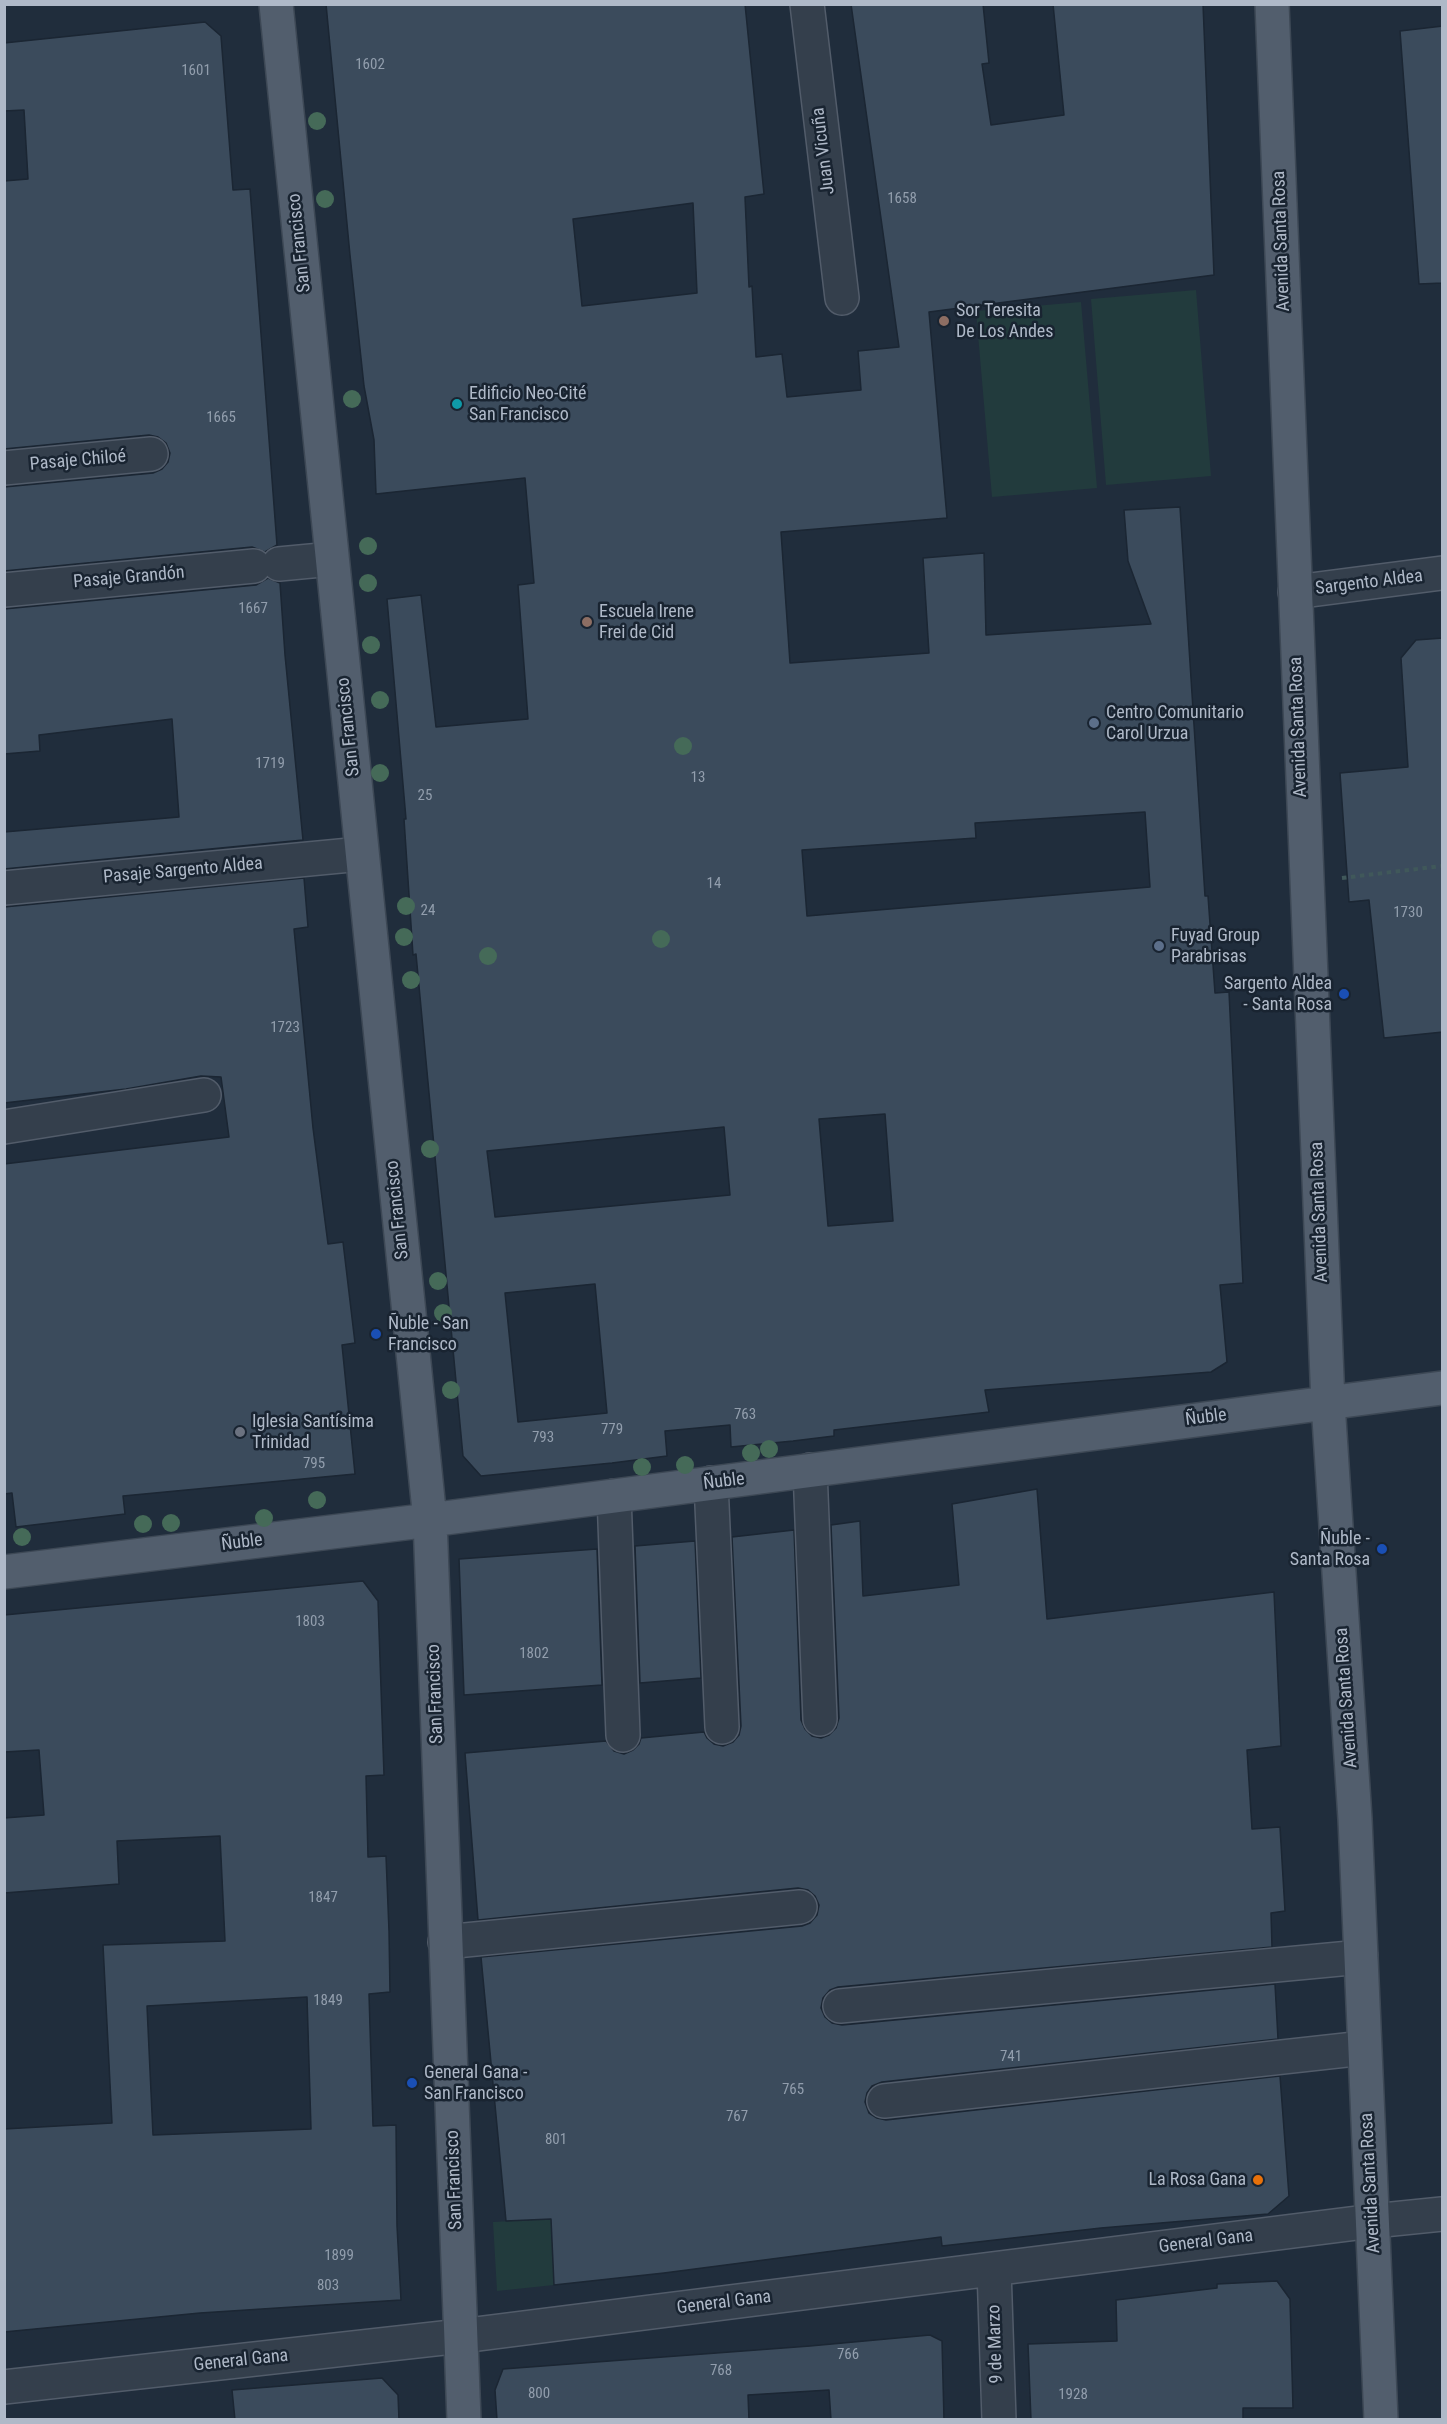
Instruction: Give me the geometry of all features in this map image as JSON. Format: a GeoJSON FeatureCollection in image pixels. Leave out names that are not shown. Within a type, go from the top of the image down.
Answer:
{"type":"FeatureCollection","features":[{"type":"Feature","properties":{"kind":"main road","name":"San Francisco"},"geometry":{"type":"LineString","coordinates":[[276,4],[430,1520],[464,2420]]}},
{"type":"Feature","properties":{"kind":"main road","name":"Avenida Santa Rosa"},"geometry":{"type":"LineString","coordinates":[[1272,4],[1328,1403],[1355,1819],[1381,2420]]}},
{"type":"Feature","properties":{"kind":"main road","name":"Ñuble"},"geometry":{"type":"LineString","coordinates":[[4,1572],[430,1520],[1443,1388]]}},
{"type":"Feature","properties":{"kind":"street","name":"Juan Vicuña"},"geometry":{"type":"LineString","coordinates":[[807,4],[842,298]]}},
{"type":"Feature","properties":{"kind":"street","name":"Pasaje Chiloé"},"geometry":{"type":"LineString","coordinates":[[4,468],[151,454]]}},
{"type":"Feature","properties":{"kind":"street","name":"Pasaje Grandón"},"geometry":{"type":"LineString","coordinates":[[4,590],[332,559]]}},
{"type":"Feature","properties":{"kind":"street","name":"Sargento Aldea"},"geometry":{"type":"LineString","coordinates":[[1295,592],[1443,573]]}},
{"type":"Feature","properties":{"kind":"street","name":"Pasaje Sargento Aldea"},"geometry":{"type":"LineString","coordinates":[[4,888],[361,854]]}},
{"type":"Feature","properties":{"kind":"street"},"geometry":{"type":"LineString","coordinates":[[4,1126],[204,1095]]}},
{"type":"Feature","properties":{"kind":"street"},"geometry":{"type":"LineString","coordinates":[[810,1470],[820,1719]]}},
{"type":"Feature","properties":{"kind":"street"},"geometry":{"type":"LineString","coordinates":[[711,1483],[722,1727]]}},
{"type":"Feature","properties":{"kind":"street"},"geometry":{"type":"LineString","coordinates":[[614,1496],[623,1735]]}},
{"type":"Feature","properties":{"kind":"street"},"geometry":{"type":"LineString","coordinates":[[445,1942],[800,1908]]}},
{"type":"Feature","properties":{"kind":"street"},"geometry":{"type":"LineString","coordinates":[[840,2006],[1361,1957]]}},
{"type":"Feature","properties":{"kind":"street"},"geometry":{"type":"LineString","coordinates":[[885,2101],[1364,2048]]}},
{"type":"Feature","properties":{"kind":"street","name":"General Gana"},"geometry":{"type":"LineString","coordinates":[[4,2387],[461,2336],[1443,2214]]}},
{"type":"Feature","properties":{"kind":"street","name":"9 de Marzo"},"geometry":{"type":"LineString","coordinates":[[994,2269],[999,2420]]}},
{"type":"Feature","properties":{"kind":"path"},"geometry":{"type":"LineString","coordinates":[[1352,877],[1443,867]]}},
{"type":"Feature","properties":{"kind":"green space"},"geometry":{"type":"Polygon","coordinates":[[[1196,290],[1211,476],[1106,485],[1091,299],[1196,290]]]}},
{"type":"Feature","properties":{"kind":"green space"},"geometry":{"type":"Polygon","coordinates":[[[1081,302],[1097,488],[992,497],[976,311],[1081,302]]]}},
{"type":"Feature","properties":{"kind":"green space"},"geometry":{"type":"Polygon","coordinates":[[[551,2219],[554,2285],[497,2291],[493,2222],[551,2219]]]}},
{"type":"Feature","properties":{"kind":"building"},"geometry":{"type":"Polygon","coordinates":[[[326,4],[745,4],[764,194],[745,197],[749,287],[752,286],[756,357],[782,354],[787,397],[861,390],[858,351],[899,347],[851,4],[983,4],[989,63],[982,64],[991,125],[1064,115],[1053,4],[1203,4],[1214,275],[929,312],[947,518],[781,532],[790,663],[929,653],[923,558],[984,553],[986,635],[1151,624],[1128,561],[1124,510],[1180,507],[1205,896],[1208,896],[1215,993],[1229,992],[1243,1283],[1220,1285],[1227,1362],[1211,1372],[985,1390],[989,1412],[834,1430],[834,1436],[731,1447],[730,1425],[665,1431],[667,1456],[481,1476],[463,1456],[416,954],[413,955],[404,819],[406,819],[387,599],[421,595],[436,727],[528,719],[518,585],[534,583],[525,478],[376,494],[374,440],[364,386],[326,4]],[[693,203],[573,219],[582,306],[697,293],[693,203]],[[1145,812],[975,823],[976,838],[802,850],[807,916],[1150,887],[1145,812]],[[885,1114],[819,1119],[828,1226],[893,1221],[885,1114]],[[724,1127],[487,1151],[495,1217],[730,1195],[724,1127]],[[595,1284],[505,1293],[518,1422],[607,1413],[595,1284]]]}},
{"type":"Feature","properties":{"kind":"building"},"geometry":{"type":"Polygon","coordinates":[[[205,22],[221,36],[233,190],[250,189],[277,545],[265,552],[252,547],[4,571],[4,487],[153,473],[162,469],[168,462],[170,453],[166,443],[158,437],[149,435],[4,449],[4,181],[28,179],[24,110],[4,111],[4,43],[205,22]]]}},
{"type":"Feature","properties":{"kind":"building"},"geometry":{"type":"Polygon","coordinates":[[[1443,26],[1443,283],[1419,284],[1400,31],[1443,26]]]}},
{"type":"Feature","properties":{"kind":"building"},"geometry":{"type":"Polygon","coordinates":[[[268,578],[280,583],[303,840],[4,869],[4,832],[179,817],[172,719],[39,735],[40,751],[4,754],[4,609],[256,585],[268,578]]]}},
{"type":"Feature","properties":{"kind":"building"},"geometry":{"type":"Polygon","coordinates":[[[1443,638],[1443,1032],[1384,1038],[1369,900],[1349,902],[1340,773],[1408,767],[1401,658],[1416,640],[1443,638]]]}},
{"type":"Feature","properties":{"kind":"building"},"geometry":{"type":"Polygon","coordinates":[[[304,878],[308,927],[294,929],[313,1128],[328,1244],[343,1242],[355,1343],[342,1345],[355,1474],[123,1496],[125,1514],[16,1527],[12,1493],[4,1494],[4,1164],[229,1137],[221,1077],[201,1076],[126,1089],[4,1103],[4,907],[304,878]]]}},
{"type":"Feature","properties":{"kind":"building"},"geometry":{"type":"Polygon","coordinates":[[[1037,1489],[1047,1619],[1274,1592],[1281,1746],[1247,1750],[1252,1829],[1280,1827],[1285,1911],[1271,1913],[1272,1947],[838,1987],[830,1990],[823,1998],[821,2008],[825,2017],[832,2023],[842,2025],[1275,1984],[1278,2039],[882,2082],[872,2086],[865,2102],[869,2113],[886,2120],[1280,2076],[1289,2196],[1268,2214],[1101,2228],[942,2246],[941,2237],[554,2285],[551,2219],[506,2221],[481,1957],[802,1926],[810,1923],[817,1915],[819,1905],[815,1896],[808,1890],[798,1888],[478,1920],[465,1753],[606,1741],[614,1751],[624,1754],[633,1750],[641,1738],[704,1732],[714,1744],[723,1746],[733,1742],[739,1735],[741,1726],[732,1537],[794,1530],[801,1720],[805,1729],[812,1736],[821,1738],[829,1735],[836,1728],[839,1718],[831,1525],[860,1521],[863,1596],[959,1585],[952,1504],[1037,1489]]]}},
{"type":"Feature","properties":{"kind":"building"},"geometry":{"type":"Polygon","coordinates":[[[695,1541],[701,1678],[640,1683],[635,1546],[695,1541]]]}},
{"type":"Feature","properties":{"kind":"building"},"geometry":{"type":"Polygon","coordinates":[[[597,1549],[602,1685],[464,1695],[459,1559],[597,1549]]]}},
{"type":"Feature","properties":{"kind":"building"},"geometry":{"type":"Polygon","coordinates":[[[363,1581],[378,1601],[384,1775],[366,1776],[368,1857],[386,1856],[390,1992],[369,1994],[373,2126],[396,2125],[397,2226],[401,2300],[200,2313],[4,2332],[4,2129],[112,2123],[103,1945],[225,1941],[220,1836],[117,1841],[119,1884],[4,1893],[4,1818],[44,1815],[39,1750],[4,1752],[4,1615],[363,1581]],[[307,1997],[147,2006],[153,2135],[311,2129],[307,1997]]]}},
{"type":"Feature","properties":{"kind":"building"},"geometry":{"type":"Polygon","coordinates":[[[1277,2281],[1290,2299],[1293,2408],[1243,2408],[1243,2420],[1031,2420],[1028,2344],[1117,2341],[1116,2300],[1217,2288],[1217,2284],[1277,2281]]]}},
{"type":"Feature","properties":{"kind":"building"},"geometry":{"type":"Polygon","coordinates":[[[930,2335],[942,2341],[944,2420],[831,2420],[829,2390],[748,2395],[749,2420],[497,2420],[495,2390],[503,2369],[930,2335]]]}},
{"type":"Feature","properties":{"kind":"building"},"geometry":{"type":"Polygon","coordinates":[[[382,2378],[398,2395],[399,2420],[235,2420],[232,2390],[382,2378]]]}},
{"type":"Feature","properties":{"kind":"place","name":"Sor Teresita De Los Andes"},"geometry":{"type":"Point","coordinates":[944,321]}},
{"type":"Feature","properties":{"kind":"place","name":"Edificio Neo-Cité San Francisco"},"geometry":{"type":"Point","coordinates":[457,404]}},
{"type":"Feature","properties":{"kind":"place","name":"Escuela Irene Frei de Cid"},"geometry":{"type":"Point","coordinates":[587,622]}},
{"type":"Feature","properties":{"kind":"place","name":"Centro Comunitario Carol Urzua"},"geometry":{"type":"Point","coordinates":[1094,723]}},
{"type":"Feature","properties":{"kind":"place","name":"Fuyad Group Parabrisas"},"geometry":{"type":"Point","coordinates":[1159,946]}},
{"type":"Feature","properties":{"kind":"place","name":"Sargento Aldea - Santa Rosa"},"geometry":{"type":"Point","coordinates":[1344,994]}},
{"type":"Feature","properties":{"kind":"place","name":"Ñuble - San Francisco"},"geometry":{"type":"Point","coordinates":[376,1334]}},
{"type":"Feature","properties":{"kind":"place","name":"Iglesia Santísima Trinidad"},"geometry":{"type":"Point","coordinates":[240,1432]}},
{"type":"Feature","properties":{"kind":"place","name":"Ñuble - Santa Rosa"},"geometry":{"type":"Point","coordinates":[1382,1549]}},
{"type":"Feature","properties":{"kind":"place","name":"General Gana - San Francisco"},"geometry":{"type":"Point","coordinates":[412,2083]}},
{"type":"Feature","properties":{"kind":"place","name":"La Rosa Gana"},"geometry":{"type":"Point","coordinates":[1258,2180]}}]}
